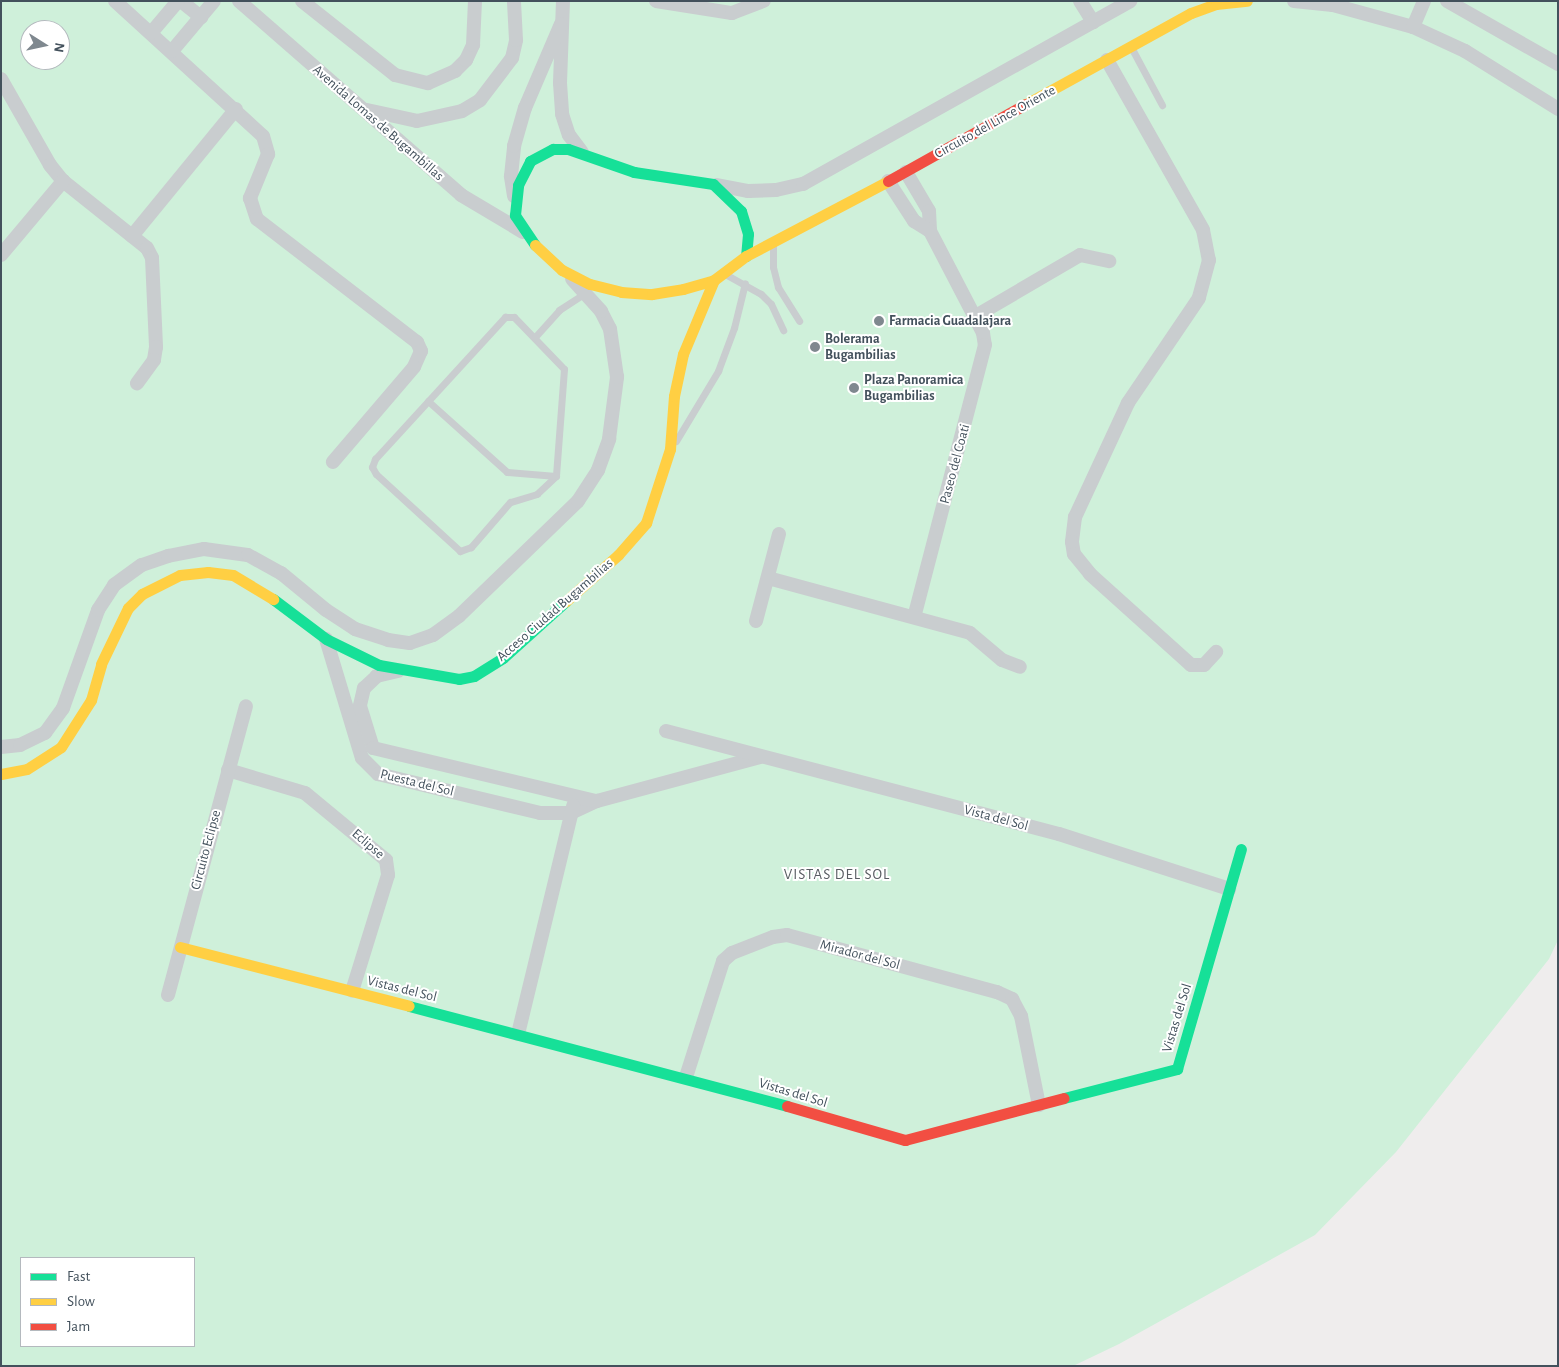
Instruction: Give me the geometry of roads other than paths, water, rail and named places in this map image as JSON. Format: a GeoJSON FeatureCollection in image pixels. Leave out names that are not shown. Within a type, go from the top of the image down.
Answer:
{"type":"FeatureCollection","features":[{"type":"Feature","properties":{"kind":"street"},"geometry":{"type":"LineString","coordinates":[[116,1],[236,109],[263,136],[267,144],[266,164],[253,185],[250,198],[257,219],[411,337],[421,351],[414,368],[333,462]]}},
{"type":"Feature","properties":{"kind":"street"},"geometry":{"type":"LineString","coordinates":[[151,33],[180,1],[201,17]]}},
{"type":"Feature","properties":{"kind":"street"},"geometry":{"type":"LineString","coordinates":[[172,52],[214,1]]}},
{"type":"Feature","properties":{"kind":"street","name":"Avenida Lomas de Bugambillas"},"geometry":{"type":"LineString","coordinates":[[239,1],[461,195],[524,232]]}},
{"type":"Feature","properties":{"kind":"street"},"geometry":{"type":"LineString","coordinates":[[302,1],[395,75],[428,82],[455,72],[466,60],[473,45],[476,1]]}},
{"type":"Feature","properties":{"kind":"street"},"geometry":{"type":"LineString","coordinates":[[361,108],[417,121],[462,111],[480,100],[512,58],[516,40],[514,1]]}},
{"type":"Feature","properties":{"kind":"street"},"geometry":{"type":"LineString","coordinates":[[563,1],[562,114],[569,134],[582,152]]}},
{"type":"Feature","properties":{"kind":"street"},"geometry":{"type":"LineString","coordinates":[[656,1],[732,13],[764,1]]}},
{"type":"Feature","properties":{"kind":"street"},"geometry":{"type":"LineString","coordinates":[[1080,1],[1093,22]]}},
{"type":"Feature","properties":{"kind":"street"},"geometry":{"type":"LineString","coordinates":[[515,200],[518,185],[530,161],[553,149],[582,152],[634,172],[748,191],[776,190],[803,184],[1130,1]]}},
{"type":"Feature","properties":{"kind":"street","name":"Circuito del Lince Oriente"},"geometry":{"type":"LineString","coordinates":[[718,276],[746,256],[906,172],[1191,13],[1216,4],[1247,1]]}},
{"type":"Feature","properties":{"kind":"street"},"geometry":{"type":"LineString","coordinates":[[1294,1],[1332,5],[1413,27],[1465,51],[1558,109]]}},
{"type":"Feature","properties":{"kind":"street"},"geometry":{"type":"LineString","coordinates":[[1413,27],[1424,1]]}},
{"type":"Feature","properties":{"kind":"street"},"geometry":{"type":"LineString","coordinates":[[1447,1],[1475,14],[1558,64]]}},
{"type":"Feature","properties":{"kind":"street"},"geometry":{"type":"LineString","coordinates":[[1,746],[20,745],[45,733],[63,708],[98,610],[114,585],[142,564],[168,556],[204,549],[248,555],[281,573],[326,610],[355,628],[388,640],[410,643],[433,635],[459,616],[548,534],[578,501],[598,470],[609,439],[618,377],[610,329],[601,311],[585,292],[544,256],[524,232],[515,215],[515,200],[511,176],[514,146],[525,108],[562,24]]}},
{"type":"Feature","properties":{"kind":"street"},"geometry":{"type":"LineString","coordinates":[[1107,60],[1203,230],[1209,260],[1199,298],[1128,403],[1075,517],[1072,542],[1074,554],[1090,574],[1191,665],[1204,665],[1216,652]]}},
{"type":"Feature","properties":{"kind":"street"},"geometry":{"type":"LineString","coordinates":[[1,79],[50,165],[63,181],[147,248],[155,276],[155,354],[137,383]]}},
{"type":"Feature","properties":{"kind":"street"},"geometry":{"type":"LineString","coordinates":[[132,236],[236,109]]}},
{"type":"Feature","properties":{"kind":"street","name":"Paseo del Coati"},"geometry":{"type":"LineString","coordinates":[[906,172],[928,211],[930,231],[983,333],[982,365],[914,618]]}},
{"type":"Feature","properties":{"kind":"street"},"geometry":{"type":"LineString","coordinates":[[1,255],[63,181]]}},
{"type":"Feature","properties":{"kind":"street","name":"Paseo del Coati"},"geometry":{"type":"LineString","coordinates":[[888,181],[914,221],[930,231]]}},
{"type":"Feature","properties":{"kind":"street"},"geometry":{"type":"LineString","coordinates":[[713,184],[730,196],[741,211],[748,234],[746,256]]}},
{"type":"Feature","properties":{"kind":"street"},"geometry":{"type":"LineString","coordinates":[[974,317],[1080,255],[1109,261]]}},
{"type":"Feature","properties":{"kind":"street"},"geometry":{"type":"LineString","coordinates":[[562,270],[590,284],[621,292],[652,294],[683,290],[718,276]]}},
{"type":"Feature","properties":{"kind":"street","name":"Acceso Ciudad Bugambilias"},"geometry":{"type":"LineString","coordinates":[[1,774],[27,769],[61,747],[91,700],[100,664],[128,608],[142,594],[180,575],[208,572],[233,575],[252,584],[326,639],[379,665],[401,671],[459,679],[474,676],[503,658],[618,555],[646,522],[670,450],[674,396],[683,354],[718,276]]}},
{"type":"Feature","properties":{"kind":"street"},"geometry":{"type":"LineString","coordinates":[[756,621],[779,534]]}},
{"type":"Feature","properties":{"kind":"street"},"geometry":{"type":"LineString","coordinates":[[768,578],[970,633],[1002,660],[1020,667]]}},
{"type":"Feature","properties":{"kind":"street"},"geometry":{"type":"LineString","coordinates":[[326,639],[362,758],[373,748]]}},
{"type":"Feature","properties":{"kind":"street","name":"Puesta del Sol"},"geometry":{"type":"LineString","coordinates":[[401,671],[377,676],[364,688],[360,706],[373,748],[406,758],[575,798]]}},
{"type":"Feature","properties":{"kind":"street","name":"Circuito Eclipse"},"geometry":{"type":"LineString","coordinates":[[168,995],[246,706]]}},
{"type":"Feature","properties":{"kind":"street","name":"Vista del Sol"},"geometry":{"type":"LineString","coordinates":[[666,731],[1059,834],[1229,889]]}},
{"type":"Feature","properties":{"kind":"street"},"geometry":{"type":"LineString","coordinates":[[571,813],[597,801],[761,756]]}},
{"type":"Feature","properties":{"kind":"street","name":"Puesta del Sol"},"geometry":{"type":"LineString","coordinates":[[362,758],[373,772],[401,780],[540,813],[571,813]]}},
{"type":"Feature","properties":{"kind":"street"},"geometry":{"type":"LineString","coordinates":[[401,780],[406,758]]}},
{"type":"Feature","properties":{"kind":"street","name":"Eclipse"},"geometry":{"type":"LineString","coordinates":[[228,770],[305,793],[386,860],[388,875],[352,991]]}},
{"type":"Feature","properties":{"kind":"street"},"geometry":{"type":"LineString","coordinates":[[518,1034],[575,798],[597,801]]}},
{"type":"Feature","properties":{"kind":"street","name":"Vistas del Sol"},"geometry":{"type":"LineString","coordinates":[[180,947],[686,1077],[900,1141],[1177,1069],[1241,849]]}},
{"type":"Feature","properties":{"kind":"street","name":"Mirador del Sol"},"geometry":{"type":"LineString","coordinates":[[686,1077],[723,961],[732,953],[773,937],[787,935],[997,992],[1012,999],[1021,1016],[1039,1105]]}},
{"type":"Feature","properties":{"kind":"lane"},"geometry":{"type":"LineString","coordinates":[[1131,46],[1162,106]]}},
{"type":"Feature","properties":{"kind":"lane"},"geometry":{"type":"LineString","coordinates":[[773,243],[772,256],[778,287],[799,321]]}},
{"type":"Feature","properties":{"kind":"lane"},"geometry":{"type":"LineString","coordinates":[[718,276],[745,282],[771,304],[783,330]]}},
{"type":"Feature","properties":{"kind":"lane"},"geometry":{"type":"LineString","coordinates":[[670,450],[718,371],[734,328],[745,282]]}},
{"type":"Feature","properties":{"kind":"lane"},"geometry":{"type":"LineString","coordinates":[[536,338],[559,310],[585,292]]}},
{"type":"Feature","properties":{"kind":"lane"},"geometry":{"type":"LineString","coordinates":[[505,317],[514,317],[536,338],[565,372],[556,476],[536,494],[510,502],[468,550],[457,550],[372,467],[375,459],[505,317]]}},
{"type":"Feature","properties":{"kind":"lane"},"geometry":{"type":"LineString","coordinates":[[428,401],[507,472],[556,476]]}},
{"type":"Feature","properties":{"kind":"place","name":"Farmacia Guadalajara"},"geometry":{"type":"Point","coordinates":[879,321]}},
{"type":"Feature","properties":{"kind":"place","name":"Bolerama Bugambilias"},"geometry":{"type":"Point","coordinates":[815,347]}},
{"type":"Feature","properties":{"kind":"place","name":"Plaza Panoramica Bugambilias"},"geometry":{"type":"Point","coordinates":[854,388]}},
{"type":"Feature","properties":{"kind":"district","name":"VISTAS DEL SOL"},"geometry":{"type":"Point","coordinates":[837,875]}}]}
